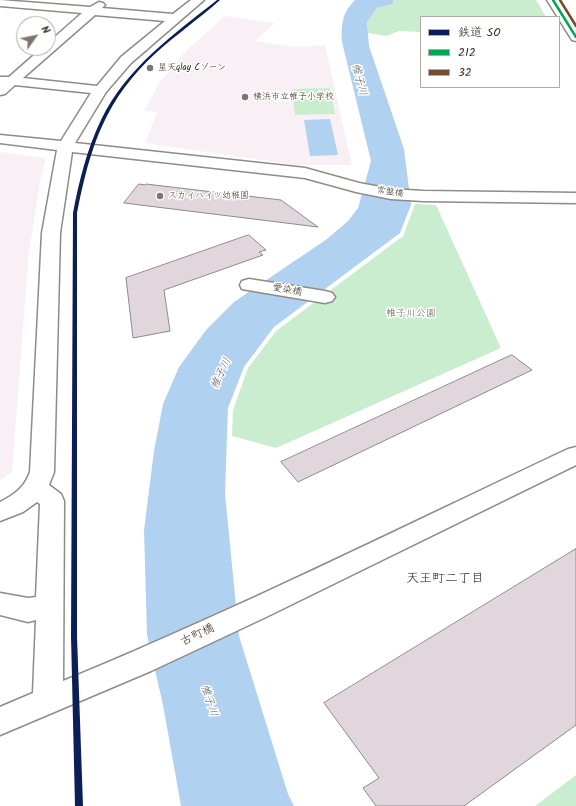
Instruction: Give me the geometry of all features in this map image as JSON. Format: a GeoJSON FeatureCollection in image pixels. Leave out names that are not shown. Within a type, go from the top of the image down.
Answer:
{"type":"FeatureCollection","features":[{"type":"Feature","properties":{"kind":"street"},"geometry":{"type":"LineString","coordinates":[[0,90],[6,80],[106,0]]}},
{"type":"Feature","properties":{"kind":"street"},"geometry":{"type":"LineString","coordinates":[[0,512],[10,508],[26,498],[36,488],[41,480],[51,233],[65,146],[100,90],[126,60],[198,0]]}},
{"type":"Feature","properties":{"kind":"street"},"geometry":{"type":"LineString","coordinates":[[553,0],[576,37]]}},
{"type":"Feature","properties":{"kind":"street"},"geometry":{"type":"LineString","coordinates":[[0,3],[176,18]]}},
{"type":"Feature","properties":{"kind":"street"},"geometry":{"type":"LineString","coordinates":[[144,26],[154,16]]}},
{"type":"Feature","properties":{"kind":"street"},"geometry":{"type":"LineString","coordinates":[[6,80],[100,90]]}},
{"type":"Feature","properties":{"kind":"street","name":"常盤橋"},"geometry":{"type":"LineString","coordinates":[[0,139],[305,173],[356,187],[391,194],[423,196],[576,198]]}},
{"type":"Feature","properties":{"kind":"street","name":"愛染橋"},"geometry":{"type":"LineString","coordinates":[[249,285],[325,298]]}},
{"type":"Feature","properties":{"kind":"street","name":"古町橋"},"geometry":{"type":"LineString","coordinates":[[0,721],[141,662],[254,610],[576,455]]}},
{"type":"Feature","properties":{"kind":"street"},"geometry":{"type":"LineString","coordinates":[[36,488],[52,501],[48,701]]}},
{"type":"Feature","properties":{"kind":"street"},"geometry":{"type":"LineString","coordinates":[[0,604],[28,610],[51,606]]}},
{"type":"Feature","properties":{"kind":"shaded area","name":"横浜市立帷子小学校"},"geometry":{"type":"Polygon","coordinates":[[[225,16],[275,23],[255,41],[293,47],[325,45],[352,165],[295,165],[145,143],[157,112],[144,111],[160,82],[186,51],[225,16]]]}},
{"type":"Feature","properties":{"kind":"shaded area"},"geometry":{"type":"Polygon","coordinates":[[[0,152],[46,158],[40,182],[29,252],[12,472],[0,480],[0,152]]]}},
{"type":"Feature","properties":{"kind":"green space"},"geometry":{"type":"Polygon","coordinates":[[[393,0],[536,0],[545,16],[420,16],[420,32],[399,31],[387,36],[368,33],[367,21],[377,8],[393,4],[393,0]]]}},
{"type":"Feature","properties":{"kind":"green space"},"geometry":{"type":"Polygon","coordinates":[[[330,88],[335,114],[295,115],[292,89],[330,88]]]}},
{"type":"Feature","properties":{"kind":"green space","name":"帷子川公園"},"geometry":{"type":"Polygon","coordinates":[[[415,204],[436,205],[501,348],[276,448],[232,436],[233,410],[248,368],[276,331],[403,236],[415,204]]]}},
{"type":"Feature","properties":{"kind":"green space"},"geometry":{"type":"Polygon","coordinates":[[[576,775],[576,806],[535,806],[576,775]]]}},
{"type":"Feature","properties":{"kind":"water","name":"帷子川"},"geometry":{"type":"Polygon","coordinates":[[[355,0],[393,0],[393,4],[377,8],[367,22],[369,46],[404,149],[411,205],[400,233],[274,327],[244,367],[228,408],[225,494],[239,636],[288,794],[294,806],[181,806],[163,705],[147,635],[144,530],[154,451],[163,404],[179,367],[206,330],[234,302],[327,239],[348,221],[358,208],[371,161],[342,42],[343,19],[347,10],[355,0]]]}},
{"type":"Feature","properties":{"kind":"water"},"geometry":{"type":"Polygon","coordinates":[[[330,119],[338,155],[310,156],[304,120],[330,119]]]}},
{"type":"Feature","properties":{"kind":"building"},"geometry":{"type":"Polygon","coordinates":[[[139,184],[281,200],[318,227],[124,203],[139,184]]]}},
{"type":"Feature","properties":{"kind":"building"},"geometry":{"type":"Polygon","coordinates":[[[249,235],[266,250],[259,252],[263,255],[164,290],[170,331],[133,338],[126,278],[249,235]]]}},
{"type":"Feature","properties":{"kind":"building"},"geometry":{"type":"Polygon","coordinates":[[[512,355],[532,370],[298,482],[281,462],[512,355]]]}},
{"type":"Feature","properties":{"kind":"building"},"geometry":{"type":"Polygon","coordinates":[[[576,549],[576,725],[464,806],[376,806],[363,788],[379,778],[324,703],[576,549]]]}},
{"type":"Feature","properties":{"kind":"rail line","name":"SO"},"geometry":{"type":"LineString","coordinates":[[79,806],[74,636],[75,213],[86,165],[96,134],[120,91],[154,53],[179,31],[219,0]]}},
{"type":"Feature","properties":{"kind":"transit line","name":"212"},"geometry":{"type":"LineString","coordinates":[[553,0],[576,37]]}},
{"type":"Feature","properties":{"kind":"transit line","name":"32"},"geometry":{"type":"LineString","coordinates":[[560,0],[576,26]]}},
{"type":"Feature","properties":{"kind":"place","name":"星天qlay Cゾーン"},"geometry":{"type":"Point","coordinates":[150,68]}},
{"type":"Feature","properties":{"kind":"place","name":"横浜市立帷子小学校"},"geometry":{"type":"Point","coordinates":[245,97]}},
{"type":"Feature","properties":{"kind":"place","name":"スカイハイツ幼稚園"},"geometry":{"type":"Point","coordinates":[160,196]}},
{"type":"Feature","properties":{"kind":"district","name":"天王町二丁目"},"geometry":{"type":"Point","coordinates":[445,580]}}]}
